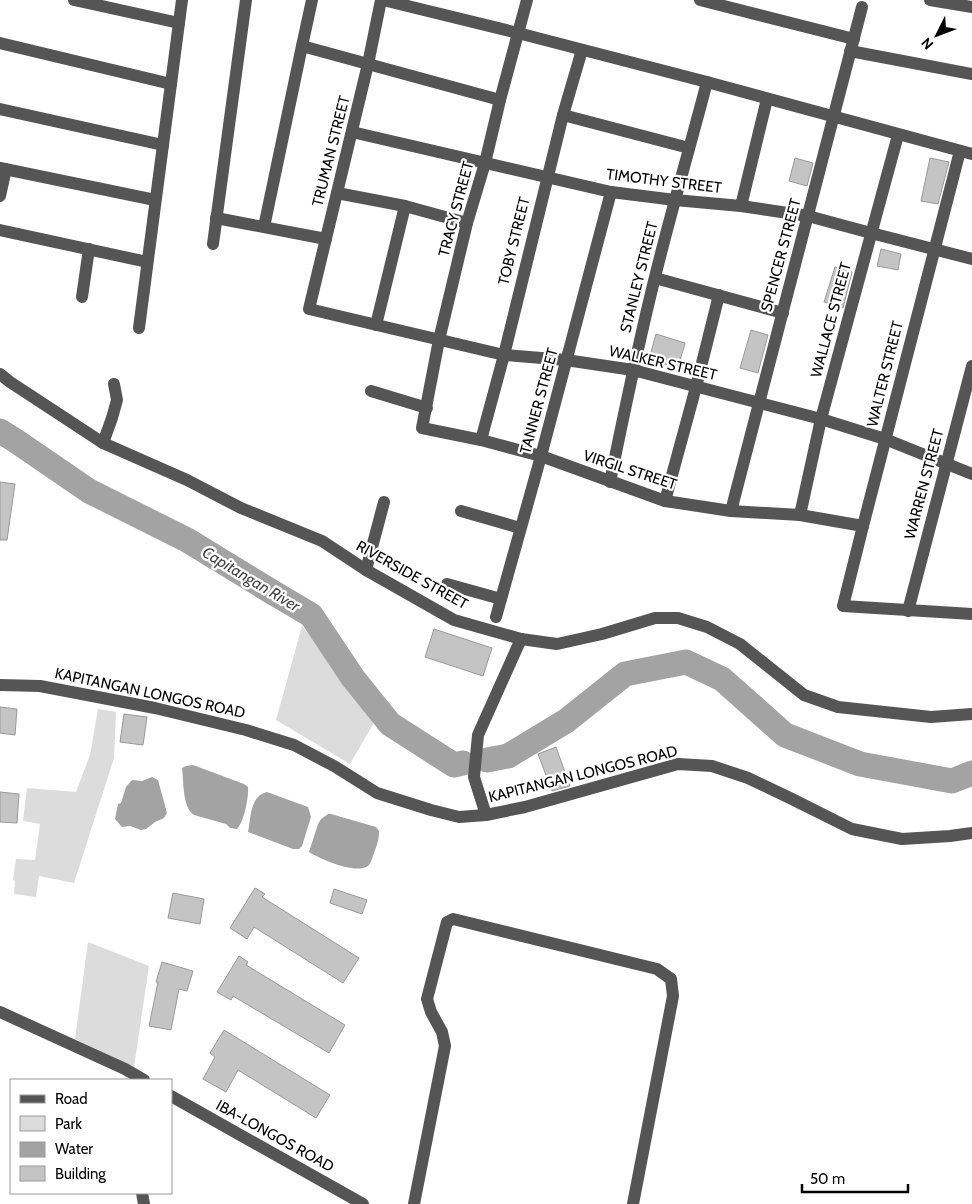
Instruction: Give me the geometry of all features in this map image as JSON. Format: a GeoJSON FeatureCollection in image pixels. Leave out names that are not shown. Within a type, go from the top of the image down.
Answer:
{"type":"FeatureCollection","features":[{"type":"Feature","properties":{"kind":"street"},"geometry":{"type":"LineString","coordinates":[[74,0],[178,23]]}},
{"type":"Feature","properties":{"kind":"street"},"geometry":{"type":"LineString","coordinates":[[138,328],[182,0]]}},
{"type":"Feature","properties":{"kind":"street"},"geometry":{"type":"LineString","coordinates":[[213,244],[246,0]]}},
{"type":"Feature","properties":{"kind":"street"},"geometry":{"type":"LineString","coordinates":[[264,227],[312,0]]}},
{"type":"Feature","properties":{"kind":"street"},"geometry":{"type":"LineString","coordinates":[[382,0],[707,82],[966,152]]}},
{"type":"Feature","properties":{"kind":"street","name":"TRUMAN STREET"},"geometry":{"type":"LineString","coordinates":[[309,309],[382,0]]}},
{"type":"Feature","properties":{"kind":"street","name":"TRACY STREET"},"geometry":{"type":"LineString","coordinates":[[422,428],[439,340],[500,100],[528,0]]}},
{"type":"Feature","properties":{"kind":"street"},"geometry":{"type":"LineString","coordinates":[[700,0],[852,45],[972,74]]}},
{"type":"Feature","properties":{"kind":"street"},"geometry":{"type":"LineString","coordinates":[[930,0],[972,7]]}},
{"type":"Feature","properties":{"kind":"street","name":"SPENCER STREET"},"geometry":{"type":"LineString","coordinates":[[731,511],[862,7]]}},
{"type":"Feature","properties":{"kind":"street"},"geometry":{"type":"LineString","coordinates":[[0,43],[171,84]]}},
{"type":"Feature","properties":{"kind":"street"},"geometry":{"type":"LineString","coordinates":[[302,46],[500,100]]}},
{"type":"Feature","properties":{"kind":"street","name":"TOBY STREET"},"geometry":{"type":"LineString","coordinates":[[481,440],[504,355],[562,115],[582,50]]}},
{"type":"Feature","properties":{"kind":"street","name":"STANLEY STREET"},"geometry":{"type":"LineString","coordinates":[[610,482],[655,278],[707,82]]}},
{"type":"Feature","properties":{"kind":"street"},"geometry":{"type":"LineString","coordinates":[[741,206],[767,99]]}},
{"type":"Feature","properties":{"kind":"street"},"geometry":{"type":"LineString","coordinates":[[0,109],[163,145]]}},
{"type":"Feature","properties":{"kind":"street"},"geometry":{"type":"LineString","coordinates":[[562,115],[689,148]]}},
{"type":"Feature","properties":{"kind":"street","name":"TIMOTHY STREET"},"geometry":{"type":"LineString","coordinates":[[352,132],[611,192],[741,206],[808,216],[972,258]]}},
{"type":"Feature","properties":{"kind":"street","name":"WALLACE STREET"},"geometry":{"type":"LineString","coordinates":[[800,515],[821,419],[898,135]]}},
{"type":"Feature","properties":{"kind":"street","name":"WALTER STREET"},"geometry":{"type":"LineString","coordinates":[[908,611],[843,606],[934,249],[966,152]]}},
{"type":"Feature","properties":{"kind":"street"},"geometry":{"type":"LineString","coordinates":[[0,196],[3,169],[155,200]]}},
{"type":"Feature","properties":{"kind":"street","name":"TANNER STREET"},"geometry":{"type":"LineString","coordinates":[[496,617],[611,192]]}},
{"type":"Feature","properties":{"kind":"street"},"geometry":{"type":"LineString","coordinates":[[337,193],[405,206],[468,223]]}},
{"type":"Feature","properties":{"kind":"street"},"geometry":{"type":"LineString","coordinates":[[376,325],[405,206]]}},
{"type":"Feature","properties":{"kind":"street"},"geometry":{"type":"LineString","coordinates":[[216,218],[326,239]]}},
{"type":"Feature","properties":{"kind":"street"},"geometry":{"type":"LineString","coordinates":[[0,230],[147,262]]}},
{"type":"Feature","properties":{"kind":"street"},"geometry":{"type":"LineString","coordinates":[[82,297],[89,249]]}},
{"type":"Feature","properties":{"kind":"street"},"geometry":{"type":"LineString","coordinates":[[655,278],[782,313]]}},
{"type":"Feature","properties":{"kind":"street"},"geometry":{"type":"LineString","coordinates":[[665,501],[696,387],[718,295]]}},
{"type":"Feature","properties":{"kind":"street","name":"WALKER STREET"},"geometry":{"type":"LineString","coordinates":[[309,309],[504,355],[566,360],[634,370],[821,419],[885,439],[972,474]]}},
{"type":"Feature","properties":{"kind":"street","name":"WARREN STREET"},"geometry":{"type":"LineString","coordinates":[[908,611],[972,366]]}},
{"type":"Feature","properties":{"kind":"street","name":"RIVERSIDE STREET"},"geometry":{"type":"LineString","coordinates":[[0,374],[103,443],[187,480],[241,508],[322,540],[366,570],[454,620],[521,639],[557,644],[602,634],[655,618],[678,618],[707,627],[740,644],[804,694],[838,707],[931,717],[972,714]]}},
{"type":"Feature","properties":{"kind":"street"},"geometry":{"type":"LineString","coordinates":[[103,443],[117,400],[114,384]]}},
{"type":"Feature","properties":{"kind":"street"},"geometry":{"type":"LineString","coordinates":[[371,391],[426,408]]}},
{"type":"Feature","properties":{"kind":"street","name":"VIRGIL STREET"},"geometry":{"type":"LineString","coordinates":[[422,428],[481,440],[541,456],[665,501],[731,511],[800,515],[862,526]]}},
{"type":"Feature","properties":{"kind":"street"},"geometry":{"type":"LineString","coordinates":[[366,570],[384,502]]}},
{"type":"Feature","properties":{"kind":"street"},"geometry":{"type":"LineString","coordinates":[[461,511],[520,528]]}},
{"type":"Feature","properties":{"kind":"street"},"geometry":{"type":"LineString","coordinates":[[447,584],[501,599]]}},
{"type":"Feature","properties":{"kind":"street"},"geometry":{"type":"LineString","coordinates":[[908,611],[972,614]]}},
{"type":"Feature","properties":{"kind":"street"},"geometry":{"type":"LineString","coordinates":[[486,815],[474,777],[478,735],[521,639]]}},
{"type":"Feature","properties":{"kind":"street","name":"KAPITANGAN LONGOS ROAD"},"geometry":{"type":"LineString","coordinates":[[0,685],[40,686],[155,708],[246,730],[294,745],[334,766],[377,793],[459,817],[486,815],[525,807],[678,764],[712,766],[748,778],[852,829],[902,839],[972,833]]}},
{"type":"Feature","properties":{"kind":"street"},"geometry":{"type":"LineString","coordinates":[[414,1204],[445,1046],[442,1032],[427,999],[448,922],[453,919],[657,969],[671,979],[673,996],[633,1204]]}},
{"type":"Feature","properties":{"kind":"street"},"geometry":{"type":"LineString","coordinates":[[0,1012],[124,1075],[140,1079]]}},
{"type":"Feature","properties":{"kind":"street","name":"IBA-LONGOS ROAD"},"geometry":{"type":"LineString","coordinates":[[172,1097],[363,1204]]}},
{"type":"Feature","properties":{"kind":"green space"},"geometry":{"type":"Polygon","coordinates":[[[302,626],[376,719],[350,764],[276,720],[302,626]]]}},
{"type":"Feature","properties":{"kind":"green space"},"geometry":{"type":"Polygon","coordinates":[[[98,709],[116,712],[114,758],[74,883],[39,876],[36,897],[14,894],[15,881],[13,880],[16,859],[35,860],[40,824],[23,821],[27,788],[76,792],[90,755],[98,709]]]}},
{"type":"Feature","properties":{"kind":"green space"},"geometry":{"type":"Polygon","coordinates":[[[88,942],[149,966],[134,1067],[75,1039],[88,942]]]}},
{"type":"Feature","properties":{"kind":"water"},"geometry":{"type":"Polygon","coordinates":[[[193,765],[248,787],[248,797],[242,821],[237,829],[194,815],[190,811],[185,800],[182,768],[193,765]]]}},
{"type":"Feature","properties":{"kind":"water"},"geometry":{"type":"Polygon","coordinates":[[[152,777],[158,780],[167,813],[164,818],[146,829],[141,830],[130,826],[122,827],[115,819],[118,804],[121,803],[126,787],[132,780],[142,781],[152,777]]]}},
{"type":"Feature","properties":{"kind":"water"},"geometry":{"type":"Polygon","coordinates":[[[267,792],[308,807],[311,817],[302,846],[299,849],[293,849],[248,832],[254,802],[261,794],[267,792]]]}},
{"type":"Feature","properties":{"kind":"water"},"geometry":{"type":"Polygon","coordinates":[[[328,814],[376,827],[379,831],[378,840],[369,865],[357,869],[348,868],[321,859],[309,852],[318,824],[328,814]]]}},
{"type":"Feature","properties":{"kind":"building"},"geometry":{"type":"Polygon","coordinates":[[[795,158],[813,163],[807,186],[789,181],[795,158]]]}},
{"type":"Feature","properties":{"kind":"building"},"geometry":{"type":"Polygon","coordinates":[[[930,158],[949,162],[938,204],[921,201],[930,158]]]}},
{"type":"Feature","properties":{"kind":"building"},"geometry":{"type":"Polygon","coordinates":[[[881,249],[901,254],[898,270],[877,266],[881,249]]]}},
{"type":"Feature","properties":{"kind":"building"},"geometry":{"type":"Polygon","coordinates":[[[835,267],[852,272],[843,308],[824,302],[835,267]]]}},
{"type":"Feature","properties":{"kind":"building"},"geometry":{"type":"Polygon","coordinates":[[[751,330],[768,335],[758,373],[740,368],[751,330]]]}},
{"type":"Feature","properties":{"kind":"building"},"geometry":{"type":"Polygon","coordinates":[[[656,334],[685,343],[678,368],[649,359],[656,334]]]}},
{"type":"Feature","properties":{"kind":"building"},"geometry":{"type":"Polygon","coordinates":[[[0,482],[15,484],[7,540],[0,540],[0,482]]]}},
{"type":"Feature","properties":{"kind":"building"},"geometry":{"type":"Polygon","coordinates":[[[434,629],[492,648],[483,676],[425,657],[434,629]]]}},
{"type":"Feature","properties":{"kind":"building"},"geometry":{"type":"Polygon","coordinates":[[[0,707],[17,709],[15,735],[0,733],[0,707]]]}},
{"type":"Feature","properties":{"kind":"building"},"geometry":{"type":"Polygon","coordinates":[[[124,714],[147,717],[143,745],[120,742],[124,714]]]}},
{"type":"Feature","properties":{"kind":"building"},"geometry":{"type":"Polygon","coordinates":[[[556,747],[570,786],[552,791],[538,754],[556,747]]]}},
{"type":"Feature","properties":{"kind":"building"},"geometry":{"type":"Polygon","coordinates":[[[0,792],[19,794],[17,823],[0,822],[0,792]]]}},
{"type":"Feature","properties":{"kind":"building"},"geometry":{"type":"Polygon","coordinates":[[[255,888],[265,894],[262,897],[359,958],[343,983],[254,927],[247,939],[230,928],[255,888]]]}},
{"type":"Feature","properties":{"kind":"building"},"geometry":{"type":"Polygon","coordinates":[[[334,889],[367,900],[362,914],[330,903],[334,889]]]}},
{"type":"Feature","properties":{"kind":"building"},"geometry":{"type":"Polygon","coordinates":[[[173,893],[204,899],[200,924],[168,918],[173,893]]]}},
{"type":"Feature","properties":{"kind":"building"},"geometry":{"type":"Polygon","coordinates":[[[239,956],[248,962],[246,965],[345,1025],[329,1053],[233,996],[231,1000],[217,992],[239,956]]]}},
{"type":"Feature","properties":{"kind":"building"},"geometry":{"type":"Polygon","coordinates":[[[162,962],[193,971],[187,991],[179,989],[171,1030],[149,1026],[158,982],[156,982],[162,962]]]}},
{"type":"Feature","properties":{"kind":"building"},"geometry":{"type":"Polygon","coordinates":[[[224,1030],[330,1095],[316,1118],[238,1070],[226,1092],[203,1079],[215,1057],[210,1053],[224,1030]]]}},
{"type":"Feature","properties":{"kind":"waterway","name":"Capitangan River"},"geometry":{"type":"LineString","coordinates":[[0,431],[89,491],[187,540],[311,615],[353,678],[390,724],[454,765],[463,763]]}},
{"type":"Feature","properties":{"kind":"waterway","name":"Capitangan River"},"geometry":{"type":"LineString","coordinates":[[487,760],[508,756],[566,721],[625,674],[686,662],[722,679],[785,735],[860,764],[952,781],[972,773]]}}]}
